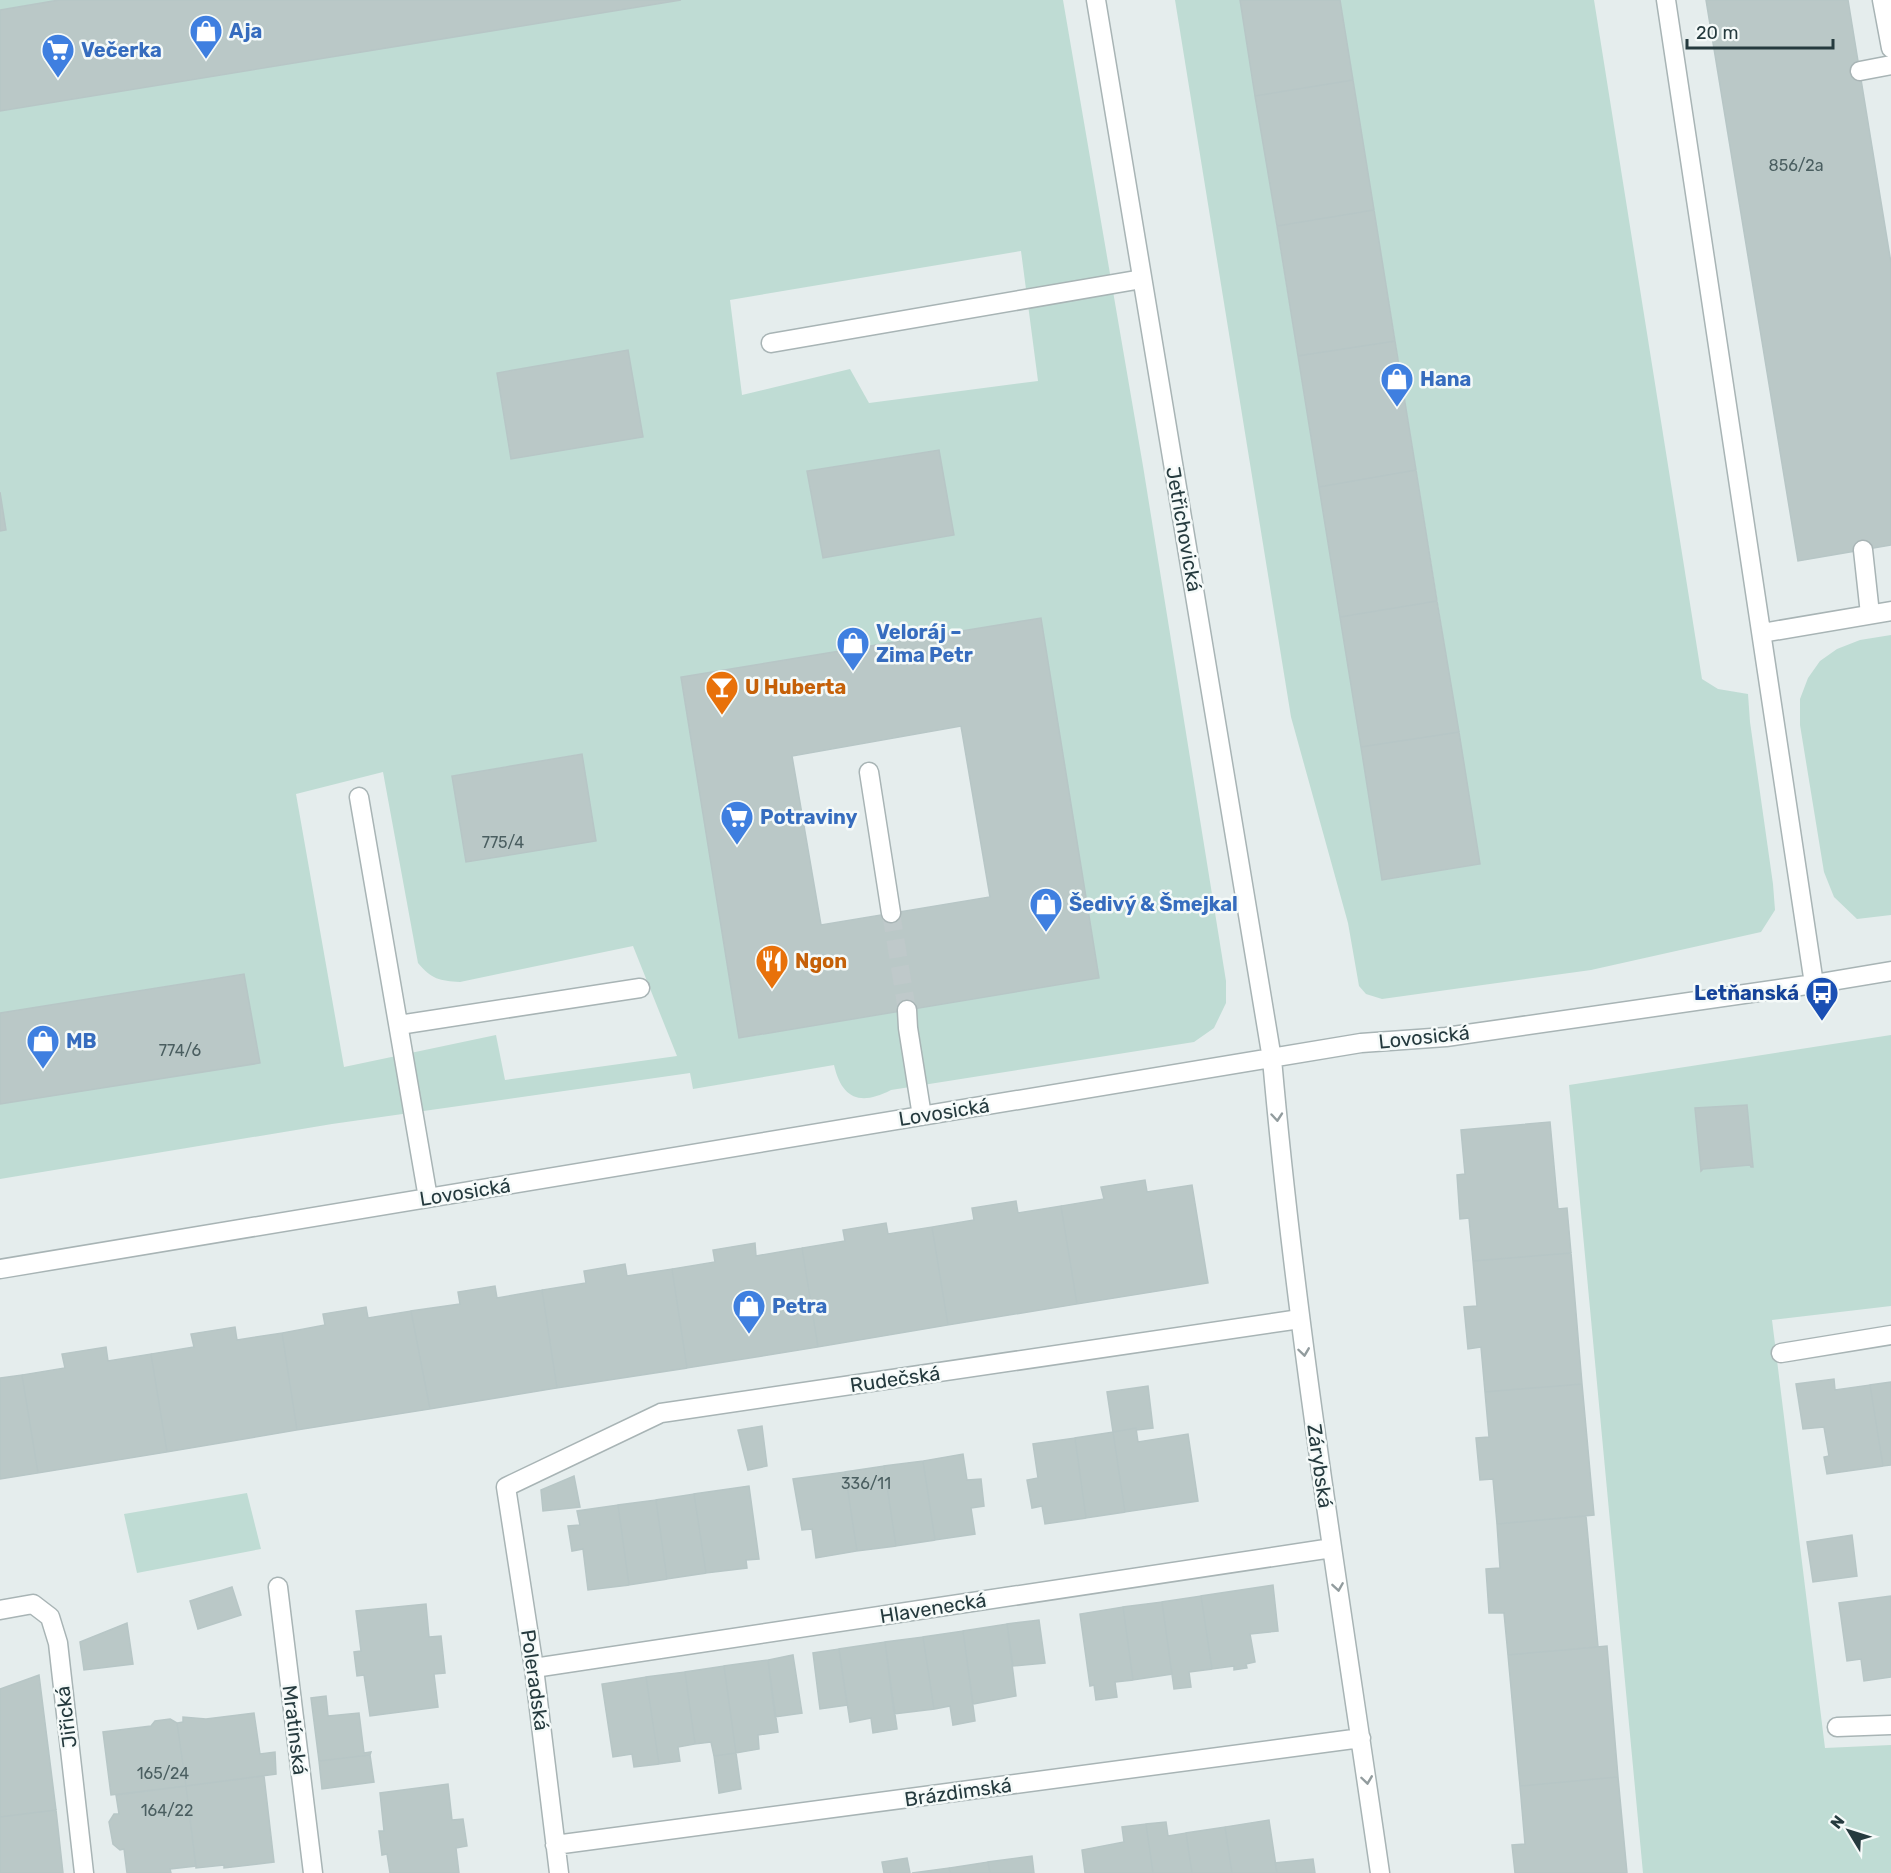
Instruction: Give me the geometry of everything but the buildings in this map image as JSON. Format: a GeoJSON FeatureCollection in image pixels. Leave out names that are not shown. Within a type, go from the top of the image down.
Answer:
{"type":"FeatureCollection","features":[{"type":"Feature","properties":{"kind":"street","name":"Jetřichovická"},"geometry":{"type":"LineString","coordinates":[[1096,0],[1272,1059]]}},
{"type":"Feature","properties":{"kind":"street"},"geometry":{"type":"LineString","coordinates":[[1666,0],[1814,984]]}},
{"type":"Feature","properties":{"kind":"street"},"geometry":{"type":"LineString","coordinates":[[1882,0],[1891,48]]}},
{"type":"Feature","properties":{"kind":"street"},"geometry":{"type":"LineString","coordinates":[[1860,71],[1891,65]]}},
{"type":"Feature","properties":{"kind":"street"},"geometry":{"type":"LineString","coordinates":[[771,343],[1142,279]]}},
{"type":"Feature","properties":{"kind":"street"},"geometry":{"type":"LineString","coordinates":[[1863,550],[1870,614]]}},
{"type":"Feature","properties":{"kind":"street"},"geometry":{"type":"LineString","coordinates":[[1762,633],[1891,611]]}},
{"type":"Feature","properties":{"kind":"street"},"geometry":{"type":"LineString","coordinates":[[869,772],[891,913]]}},
{"type":"Feature","properties":{"kind":"street"},"geometry":{"type":"LineString","coordinates":[[359,797],[428,1198]]}},
{"type":"Feature","properties":{"kind":"street","name":"Lovosická"},"geometry":{"type":"LineString","coordinates":[[0,1269],[1361,1043],[1446,1037],[1891,971]]}},
{"type":"Feature","properties":{"kind":"street"},"geometry":{"type":"LineString","coordinates":[[399,1025],[640,988]]}},
{"type":"Feature","properties":{"kind":"street"},"geometry":{"type":"LineString","coordinates":[[907,1010],[922,1116]]}},
{"type":"Feature","properties":{"kind":"street","name":"Zárybská"},"geometry":{"type":"LineString","coordinates":[[1272,1059],[1300,1319],[1380,1873]]}},
{"type":"Feature","properties":{"kind":"street","name":"Rudečská"},"geometry":{"type":"LineString","coordinates":[[506,1487],[661,1413],[1300,1319]]}},
{"type":"Feature","properties":{"kind":"street"},"geometry":{"type":"LineString","coordinates":[[1781,1353],[1891,1335]]}},
{"type":"Feature","properties":{"kind":"street","name":"Poleradská"},"geometry":{"type":"LineString","coordinates":[[506,1487],[534,1668],[558,1873]]}},
{"type":"Feature","properties":{"kind":"street","name":"Hlavenecká"},"geometry":{"type":"LineString","coordinates":[[534,1668],[1332,1548]]}},
{"type":"Feature","properties":{"kind":"street","name":"Mratínská"},"geometry":{"type":"LineString","coordinates":[[278,1587],[313,1873]]}},
{"type":"Feature","properties":{"kind":"street","name":"Jiřická"},"geometry":{"type":"LineString","coordinates":[[0,1610],[33,1604],[50,1617],[58,1643],[84,1873]]}},
{"type":"Feature","properties":{"kind":"street"},"geometry":{"type":"LineString","coordinates":[[1837,1727],[1891,1725]]}},
{"type":"Feature","properties":{"kind":"street","name":"Brázdimská"},"geometry":{"type":"LineString","coordinates":[[555,1845],[1361,1738]]}},
{"type":"Feature","properties":{"kind":"green space"},"geometry":{"type":"Polygon","coordinates":[[[0,0],[59,0],[0,10],[0,0]]]}},
{"type":"Feature","properties":{"kind":"green space"},"geometry":{"type":"Polygon","coordinates":[[[681,0],[1063,0],[1143,466],[1226,981],[1226,1003],[1214,1028],[1194,1042],[891,1090],[870,1098],[861,1098],[847,1092],[837,1076],[834,1065],[693,1089],[690,1073],[332,1124],[0,1179],[0,1104],[259,1062],[243,974],[0,1013],[0,531],[6,530],[0,492],[0,111],[681,0]],[[1021,251],[730,300],[742,395],[850,369],[869,403],[1038,381],[1021,251]],[[628,350],[497,373],[511,459],[642,437],[628,350]],[[938,450],[807,471],[823,558],[954,535],[938,450]],[[1041,618],[681,677],[740,1038],[1099,978],[1041,618]],[[581,754],[452,776],[466,861],[596,841],[581,754]],[[383,772],[296,794],[344,1067],[496,1035],[505,1080],[677,1056],[633,946],[460,982],[436,978],[427,973],[418,963],[383,772]]]}},
{"type":"Feature","properties":{"kind":"green space"},"geometry":{"type":"Polygon","coordinates":[[[1175,0],[1240,0],[1383,880],[1480,864],[1340,0],[1594,0],[1702,679],[1718,689],[1748,694],[1775,910],[1761,932],[1591,970],[1382,999],[1366,994],[1359,986],[1348,923],[1291,717],[1175,0]]]}},
{"type":"Feature","properties":{"kind":"green space"},"geometry":{"type":"Polygon","coordinates":[[[1891,635],[1891,915],[1857,919],[1834,897],[1824,872],[1800,725],[1800,699],[1808,678],[1820,661],[1837,649],[1860,640],[1891,635]]]}},
{"type":"Feature","properties":{"kind":"green space"},"geometry":{"type":"Polygon","coordinates":[[[1891,1035],[1891,1306],[1772,1320],[1825,1748],[1891,1745],[1891,1873],[1643,1873],[1569,1085],[1891,1035]],[[1747,1105],[1695,1108],[1701,1171],[1753,1166],[1747,1105]]]}},
{"type":"Feature","properties":{"kind":"green space"},"geometry":{"type":"Polygon","coordinates":[[[247,1493],[261,1549],[137,1573],[124,1514],[247,1493]]]}},
{"type":"Feature","properties":{"kind":"tunnel"},"geometry":{"type":"LineString","coordinates":[[891,913],[907,1010]]}},
{"type":"Feature","properties":{"kind":"place","name":"Aja"},"geometry":{"type":"Point","coordinates":[206,60]}},
{"type":"Feature","properties":{"kind":"place","name":"Večerka"},"geometry":{"type":"Point","coordinates":[58,79]}},
{"type":"Feature","properties":{"kind":"place","name":"Hana"},"geometry":{"type":"Point","coordinates":[1397,408]}},
{"type":"Feature","properties":{"kind":"place","name":"Veloráj – Zima Petr"},"geometry":{"type":"Point","coordinates":[853,672]}},
{"type":"Feature","properties":{"kind":"place","name":"U Huberta"},"geometry":{"type":"Point","coordinates":[722,716]}},
{"type":"Feature","properties":{"kind":"place","name":"Potraviny"},"geometry":{"type":"Point","coordinates":[737,846]}},
{"type":"Feature","properties":{"kind":"place","name":"Šedivý & Šmejkal"},"geometry":{"type":"Point","coordinates":[1046,933]}},
{"type":"Feature","properties":{"kind":"place","name":"Ngon"},"geometry":{"type":"Point","coordinates":[772,990]}},
{"type":"Feature","properties":{"kind":"place","name":"Letňanská"},"geometry":{"type":"Point","coordinates":[1822,1022]}},
{"type":"Feature","properties":{"kind":"place","name":"MB"},"geometry":{"type":"Point","coordinates":[43,1070]}},
{"type":"Feature","properties":{"kind":"place","name":"Petra"},"geometry":{"type":"Point","coordinates":[749,1335]}}]}
